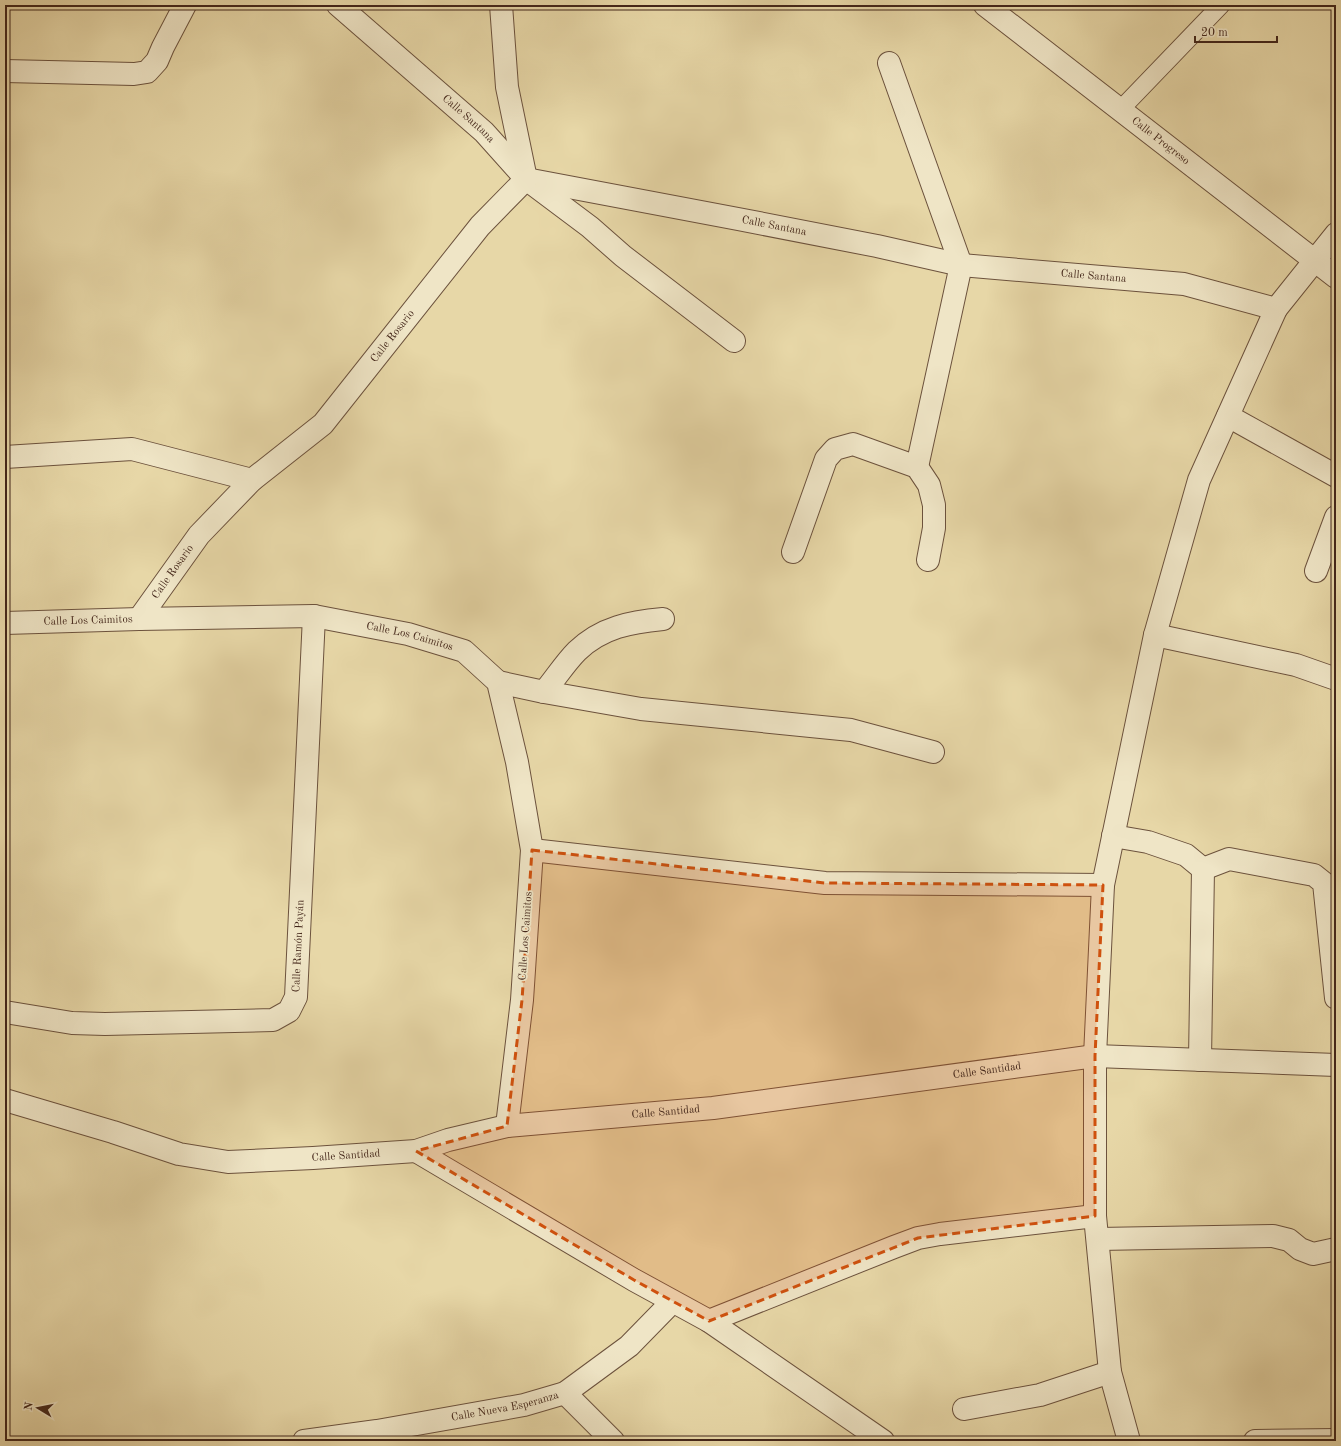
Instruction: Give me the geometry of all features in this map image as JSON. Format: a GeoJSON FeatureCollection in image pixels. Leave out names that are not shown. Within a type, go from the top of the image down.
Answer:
{"type":"FeatureCollection","features":[{"type":"Feature","properties":{"kind":"street"},"geometry":{"type":"LineString","coordinates":[[5,71],[134,74],[146,72],[157,61],[185,5]]}},
{"type":"Feature","properties":{"kind":"street","name":"Calle Santana"},"geometry":{"type":"LineString","coordinates":[[338,5],[484,132],[526,179],[746,220],[961,265],[1184,284],[1276,309]]}},
{"type":"Feature","properties":{"kind":"street"},"geometry":{"type":"LineString","coordinates":[[501,5],[506,86],[526,179],[590,227],[623,256],[734,341]]}},
{"type":"Feature","properties":{"kind":"street","name":"Calle Progreso"},"geometry":{"type":"LineString","coordinates":[[985,5],[1336,277]]}},
{"type":"Feature","properties":{"kind":"street"},"geometry":{"type":"LineString","coordinates":[[890,63],[961,265],[917,466]]}},
{"type":"Feature","properties":{"kind":"street","name":"Calle Rosario"},"geometry":{"type":"LineString","coordinates":[[139,619],[199,535],[252,480],[323,424],[480,226],[526,179]]}},
{"type":"Feature","properties":{"kind":"street"},"geometry":{"type":"LineString","coordinates":[[1129,1441],[1110,1372],[1095,1216],[1095,1056],[1103,885],[1155,635],[1199,480],[1276,309],[1336,234]]}},
{"type":"Feature","properties":{"kind":"street"},"geometry":{"type":"LineString","coordinates":[[1228,416],[1336,476]]}},
{"type":"Feature","properties":{"kind":"street"},"geometry":{"type":"LineString","coordinates":[[793,552],[826,459],[835,449],[853,444],[917,466],[929,485],[934,505],[934,528],[928,560]]}},
{"type":"Feature","properties":{"kind":"street"},"geometry":{"type":"LineString","coordinates":[[5,457],[132,449],[252,480]]}},
{"type":"Feature","properties":{"kind":"street"},"geometry":{"type":"LineString","coordinates":[[1316,571],[1336,517]]}},
{"type":"Feature","properties":{"kind":"street","name":"Calle Los Caimitos"},"geometry":{"type":"LineString","coordinates":[[5,623],[314,616],[408,634],[464,651],[498,682],[517,762],[532,850],[522,1000],[507,1126]]}},
{"type":"Feature","properties":{"kind":"street","name":"Calle Ramón Payán"},"geometry":{"type":"LineString","coordinates":[[5,1012],[72,1023],[105,1024],[273,1020],[289,1012],[296,997],[314,616]]}},
{"type":"Feature","properties":{"kind":"street"},"geometry":{"type":"LineString","coordinates":[[544,692],[578,650],[594,638],[612,628],[636,622],[663,619]]}},
{"type":"Feature","properties":{"kind":"street"},"geometry":{"type":"LineString","coordinates":[[1155,635],[1296,664],[1336,679]]}},
{"type":"Feature","properties":{"kind":"street"},"geometry":{"type":"LineString","coordinates":[[498,682],[641,710],[851,730],[933,752]]}},
{"type":"Feature","properties":{"kind":"street"},"geometry":{"type":"LineString","coordinates":[[1113,836],[1148,842],[1186,855],[1203,869]]}},
{"type":"Feature","properties":{"kind":"street"},"geometry":{"type":"LineString","coordinates":[[532,850],[824,883],[1103,885]]}},
{"type":"Feature","properties":{"kind":"street"},"geometry":{"type":"LineString","coordinates":[[1203,869],[1229,860],[1314,875],[1324,883],[1336,998]]}},
{"type":"Feature","properties":{"kind":"street"},"geometry":{"type":"LineString","coordinates":[[1200,1060],[1203,869]]}},
{"type":"Feature","properties":{"kind":"street","name":"Calle Santidad"},"geometry":{"type":"LineString","coordinates":[[5,1100],[113,1132],[179,1154],[228,1162],[312,1158],[416,1150],[448,1140],[507,1126],[712,1108],[1095,1056],[1336,1065]]}},
{"type":"Feature","properties":{"kind":"street"},"geometry":{"type":"LineString","coordinates":[[416,1150],[634,1280],[709,1321],[883,1441]]}},
{"type":"Feature","properties":{"kind":"street"},"geometry":{"type":"LineString","coordinates":[[709,1321],[918,1238],[940,1234],[1095,1216]]}},
{"type":"Feature","properties":{"kind":"street"},"geometry":{"type":"LineString","coordinates":[[1098,1239],[1273,1236],[1289,1240],[1300,1248],[1313,1254],[1336,1249]]}},
{"type":"Feature","properties":{"kind":"street","name":"Calle Nueva Esperanza"},"geometry":{"type":"LineString","coordinates":[[304,1441],[377,1431],[524,1405],[565,1393],[629,1346],[672,1302]]}},
{"type":"Feature","properties":{"kind":"street"},"geometry":{"type":"LineString","coordinates":[[964,1409],[1040,1394],[1110,1372]]}},
{"type":"Feature","properties":{"kind":"street"},"geometry":{"type":"LineString","coordinates":[[565,1393],[613,1441]]}},
{"type":"Feature","properties":{"kind":"street"},"geometry":{"type":"LineString","coordinates":[[1256,1441],[1336,1440]]}},
{"type":"Feature","properties":{"kind":"lane"},"geometry":{"type":"LineString","coordinates":[[1120,110],[1221,5]]}},
{"type":"Feature","properties":{"kind":"highlighted area"},"geometry":{"type":"Polygon","coordinates":[[[532,850],[825,883],[1103,885],[1095,1056],[1095,1216],[918,1238],[709,1321],[634,1280],[416,1151],[507,1126],[522,1000],[532,850]]]}}]}
